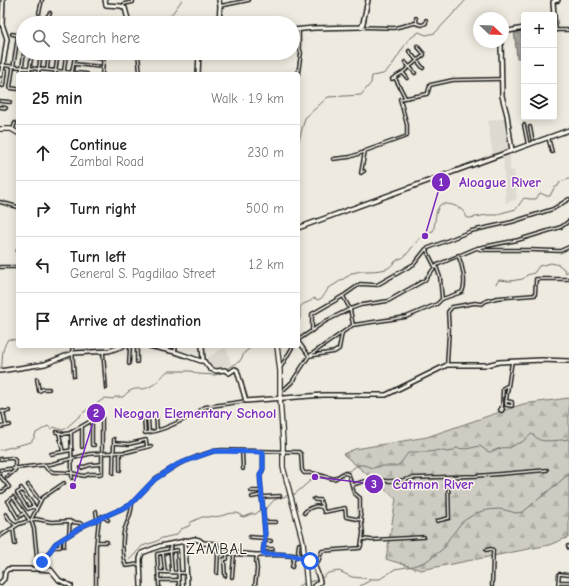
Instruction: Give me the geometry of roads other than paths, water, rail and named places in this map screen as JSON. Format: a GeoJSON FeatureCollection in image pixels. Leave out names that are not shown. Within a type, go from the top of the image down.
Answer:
{"type":"FeatureCollection","features":[{"type":"Feature","properties":{"kind":"main road"},"geometry":{"type":"LineString","coordinates":[[0,129],[16,131]]}},
{"type":"Feature","properties":{"kind":"main road"},"geometry":{"type":"LineString","coordinates":[[277,348],[280,371],[284,472],[304,542],[307,586]]}},
{"type":"Feature","properties":{"kind":"street"},"geometry":{"type":"LineString","coordinates":[[0,85],[3,86],[4,80],[2,64],[7,39],[2,24],[3,0]]}},
{"type":"Feature","properties":{"kind":"street"},"geometry":{"type":"LineString","coordinates":[[39,13],[42,0]]}},
{"type":"Feature","properties":{"kind":"street"},"geometry":{"type":"LineString","coordinates":[[105,0],[106,5],[108,6],[124,6],[124,4],[133,2],[134,0]]}},
{"type":"Feature","properties":{"kind":"street"},"geometry":{"type":"LineString","coordinates":[[219,0],[219,16]]}},
{"type":"Feature","properties":{"kind":"street"},"geometry":{"type":"LineString","coordinates":[[220,6],[249,0]]}},
{"type":"Feature","properties":{"kind":"street"},"geometry":{"type":"LineString","coordinates":[[360,28],[363,23],[368,0]]}},
{"type":"Feature","properties":{"kind":"street"},"geometry":{"type":"LineString","coordinates":[[553,12],[553,2],[554,0],[558,0]]}},
{"type":"Feature","properties":{"kind":"street"},"geometry":{"type":"LineString","coordinates":[[124,6],[127,16]]}},
{"type":"Feature","properties":{"kind":"street"},"geometry":{"type":"LineString","coordinates":[[416,18],[417,24]]}},
{"type":"Feature","properties":{"kind":"street"},"geometry":{"type":"LineString","coordinates":[[300,29],[394,28],[417,24],[422,25],[426,23],[426,20]]}},
{"type":"Feature","properties":{"kind":"street"},"geometry":{"type":"LineString","coordinates":[[509,31],[521,29]]}},
{"type":"Feature","properties":{"kind":"street"},"geometry":{"type":"LineString","coordinates":[[557,30],[569,30]]}},
{"type":"Feature","properties":{"kind":"street"},"geometry":{"type":"LineString","coordinates":[[12,34],[16,35]]}},
{"type":"Feature","properties":{"kind":"street"},"geometry":{"type":"LineString","coordinates":[[392,79],[403,73],[424,55],[417,46]]}},
{"type":"Feature","properties":{"kind":"street"},"geometry":{"type":"LineString","coordinates":[[501,48],[503,100],[507,115],[512,151]]}},
{"type":"Feature","properties":{"kind":"street"},"geometry":{"type":"LineString","coordinates":[[16,50],[10,88],[16,89]]}},
{"type":"Feature","properties":{"kind":"street"},"geometry":{"type":"LineString","coordinates":[[298,72],[301,53],[300,50]]}},
{"type":"Feature","properties":{"kind":"street"},"geometry":{"type":"LineString","coordinates":[[409,51],[423,68]]}},
{"type":"Feature","properties":{"kind":"street"},"geometry":{"type":"LineString","coordinates":[[21,72],[23,60]]}},
{"type":"Feature","properties":{"kind":"street"},"geometry":{"type":"LineString","coordinates":[[29,72],[31,60]]}},
{"type":"Feature","properties":{"kind":"street"},"geometry":{"type":"LineString","coordinates":[[38,72],[40,60]]}},
{"type":"Feature","properties":{"kind":"street"},"geometry":{"type":"LineString","coordinates":[[47,69],[48,60]]}},
{"type":"Feature","properties":{"kind":"street"},"geometry":{"type":"LineString","coordinates":[[55,70],[57,60]]}},
{"type":"Feature","properties":{"kind":"street"},"geometry":{"type":"LineString","coordinates":[[64,71],[65,60]]}},
{"type":"Feature","properties":{"kind":"street"},"geometry":{"type":"LineString","coordinates":[[2,64],[72,72],[74,60]]}},
{"type":"Feature","properties":{"kind":"street"},"geometry":{"type":"LineString","coordinates":[[102,72],[104,60]]}},
{"type":"Feature","properties":{"kind":"street"},"geometry":{"type":"LineString","coordinates":[[139,60],[140,72]]}},
{"type":"Feature","properties":{"kind":"street"},"geometry":{"type":"LineString","coordinates":[[198,72],[199,60]]}},
{"type":"Feature","properties":{"kind":"street"},"geometry":{"type":"LineString","coordinates":[[405,62],[415,73]]}},
{"type":"Feature","properties":{"kind":"street"},"geometry":{"type":"LineString","coordinates":[[74,64],[103,67]]}},
{"type":"Feature","properties":{"kind":"street"},"geometry":{"type":"LineString","coordinates":[[403,73],[407,78]]}},
{"type":"Feature","properties":{"kind":"street"},"geometry":{"type":"LineString","coordinates":[[395,78],[405,97]]}},
{"type":"Feature","properties":{"kind":"street"},"geometry":{"type":"LineString","coordinates":[[0,79],[4,80]]}},
{"type":"Feature","properties":{"kind":"street"},"geometry":{"type":"LineString","coordinates":[[333,159],[350,157],[407,136],[407,125],[400,100],[405,97],[427,94],[430,85],[453,80],[501,79]]}},
{"type":"Feature","properties":{"kind":"street"},"geometry":{"type":"LineString","coordinates":[[0,101],[10,102]]}},
{"type":"Feature","properties":{"kind":"street"},"geometry":{"type":"LineString","coordinates":[[0,107],[6,108]]}},
{"type":"Feature","properties":{"kind":"street"},"geometry":{"type":"LineString","coordinates":[[13,130],[15,123]]}},
{"type":"Feature","properties":{"kind":"street"},"geometry":{"type":"LineString","coordinates":[[524,125],[528,145]]}},
{"type":"Feature","properties":{"kind":"street"},"geometry":{"type":"LineString","coordinates":[[530,127],[533,144]]}},
{"type":"Feature","properties":{"kind":"street"},"geometry":{"type":"LineString","coordinates":[[300,227],[569,130]]}},
{"type":"Feature","properties":{"kind":"street"},"geometry":{"type":"LineString","coordinates":[[548,137],[552,152]]}},
{"type":"Feature","properties":{"kind":"street"},"geometry":{"type":"LineString","coordinates":[[364,152],[361,173],[364,171]]}},
{"type":"Feature","properties":{"kind":"street"},"geometry":{"type":"LineString","coordinates":[[312,331],[312,314],[360,284],[379,284],[414,264],[426,249],[471,231],[512,222],[553,210],[569,199]]}},
{"type":"Feature","properties":{"kind":"street"},"geometry":{"type":"LineString","coordinates":[[0,202],[16,206]]}},
{"type":"Feature","properties":{"kind":"street"},"geometry":{"type":"LineString","coordinates":[[300,340],[326,321],[350,309],[361,305],[388,301],[425,280],[435,266],[458,255],[477,248],[518,240],[561,227],[569,221]]}},
{"type":"Feature","properties":{"kind":"street"},"geometry":{"type":"LineString","coordinates":[[477,248],[482,250],[560,251],[569,247]]}},
{"type":"Feature","properties":{"kind":"street"},"geometry":{"type":"LineString","coordinates":[[426,249],[440,277],[442,299]]}},
{"type":"Feature","properties":{"kind":"street"},"geometry":{"type":"LineString","coordinates":[[280,395],[292,382],[309,356],[353,325],[406,317],[437,304],[442,299],[464,291],[462,264],[458,255]]}},
{"type":"Feature","properties":{"kind":"street"},"geometry":{"type":"LineString","coordinates":[[0,267],[16,268]]}},
{"type":"Feature","properties":{"kind":"street"},"geometry":{"type":"LineString","coordinates":[[447,365],[449,330],[448,312],[452,307],[475,303],[482,304],[486,301],[497,298],[535,295],[536,279],[569,279]]}},
{"type":"Feature","properties":{"kind":"street"},"geometry":{"type":"LineString","coordinates":[[343,296],[350,309],[353,325]]}},
{"type":"Feature","properties":{"kind":"street"},"geometry":{"type":"LineString","coordinates":[[309,356],[336,352],[339,348],[342,333]]}},
{"type":"Feature","properties":{"kind":"street"},"geometry":{"type":"LineString","coordinates":[[300,344],[309,356]]}},
{"type":"Feature","properties":{"kind":"street"},"geometry":{"type":"LineString","coordinates":[[72,348],[74,376]]}},
{"type":"Feature","properties":{"kind":"street"},"geometry":{"type":"LineString","coordinates":[[1,370],[45,364],[73,353],[104,352],[118,348]]}},
{"type":"Feature","properties":{"kind":"street"},"geometry":{"type":"LineString","coordinates":[[129,364],[130,348]]}},
{"type":"Feature","properties":{"kind":"street"},"geometry":{"type":"LineString","coordinates":[[137,348],[137,362]]}},
{"type":"Feature","properties":{"kind":"street"},"geometry":{"type":"LineString","coordinates":[[158,348],[204,361]]}},
{"type":"Feature","properties":{"kind":"street"},"geometry":{"type":"LineString","coordinates":[[202,348],[204,361],[212,370],[225,370],[228,373],[235,369],[238,370],[246,401]]}},
{"type":"Feature","properties":{"kind":"street"},"geometry":{"type":"LineString","coordinates":[[280,371],[281,365],[292,348]]}},
{"type":"Feature","properties":{"kind":"street"},"geometry":{"type":"LineString","coordinates":[[104,352],[106,388]]}},
{"type":"Feature","properties":{"kind":"street"},"geometry":{"type":"LineString","coordinates":[[502,403],[506,402],[511,361]]}},
{"type":"Feature","properties":{"kind":"street"},"geometry":{"type":"LineString","coordinates":[[144,417],[145,434],[157,431],[199,414],[200,410],[205,407],[280,395],[386,395],[447,365],[487,364],[511,361],[569,361]]}},
{"type":"Feature","properties":{"kind":"street"},"geometry":{"type":"LineString","coordinates":[[37,379],[39,391],[49,389]]}},
{"type":"Feature","properties":{"kind":"street"},"geometry":{"type":"LineString","coordinates":[[502,408],[503,388],[507,386]]}},
{"type":"Feature","properties":{"kind":"street"},"geometry":{"type":"LineString","coordinates":[[3,411],[6,426]]}},
{"type":"Feature","properties":{"kind":"street"},"geometry":{"type":"LineString","coordinates":[[0,412],[9,411]]}},
{"type":"Feature","properties":{"kind":"street"},"geometry":{"type":"LineString","coordinates":[[44,465],[46,469],[54,472],[72,473],[84,476],[89,474],[102,474],[102,417],[99,416],[71,432],[64,434],[58,432],[62,452]]}},
{"type":"Feature","properties":{"kind":"street"},"geometry":{"type":"LineString","coordinates":[[156,416],[157,431]]}},
{"type":"Feature","properties":{"kind":"street"},"geometry":{"type":"LineString","coordinates":[[148,417],[149,433]]}},
{"type":"Feature","properties":{"kind":"street"},"geometry":{"type":"LineString","coordinates":[[92,420],[92,445],[94,445]]}},
{"type":"Feature","properties":{"kind":"street"},"geometry":{"type":"LineString","coordinates":[[0,427],[10,425]]}},
{"type":"Feature","properties":{"kind":"street"},"geometry":{"type":"LineString","coordinates":[[82,426],[82,447]]}},
{"type":"Feature","properties":{"kind":"street"},"geometry":{"type":"LineString","coordinates":[[71,432],[72,478]]}},
{"type":"Feature","properties":{"kind":"street"},"geometry":{"type":"LineString","coordinates":[[113,473],[114,439]]}},
{"type":"Feature","properties":{"kind":"street"},"geometry":{"type":"LineString","coordinates":[[114,443],[129,444],[146,440],[147,447]]}},
{"type":"Feature","properties":{"kind":"street"},"geometry":{"type":"LineString","coordinates":[[0,470],[44,465],[89,454],[120,453],[151,446]]}},
{"type":"Feature","properties":{"kind":"street"},"geometry":{"type":"LineString","coordinates":[[51,454],[72,450]]}},
{"type":"Feature","properties":{"kind":"street"},"geometry":{"type":"LineString","coordinates":[[38,568],[53,546],[70,534],[102,516],[132,504],[154,480],[178,464],[214,451],[300,452],[303,472],[335,479],[342,473],[347,473],[349,475],[355,494],[360,498],[363,539],[360,548],[321,551],[318,562],[314,566]]}},
{"type":"Feature","properties":{"kind":"street"},"geometry":{"type":"LineString","coordinates":[[242,451],[243,469]]}},
{"type":"Feature","properties":{"kind":"street"},"geometry":{"type":"LineString","coordinates":[[263,452],[263,469],[260,475],[264,522],[263,554]]}},
{"type":"Feature","properties":{"kind":"street"},"geometry":{"type":"LineString","coordinates":[[120,453],[120,470]]}},
{"type":"Feature","properties":{"kind":"street"},"geometry":{"type":"LineString","coordinates":[[0,459],[14,458],[15,470],[7,477]]}},
{"type":"Feature","properties":{"kind":"street"},"geometry":{"type":"LineString","coordinates":[[81,468],[90,465],[102,464]]}},
{"type":"Feature","properties":{"kind":"street"},"geometry":{"type":"LineString","coordinates":[[352,485],[366,481],[385,482],[413,478],[547,470]]}},
{"type":"Feature","properties":{"kind":"street"},"geometry":{"type":"LineString","coordinates":[[0,476],[9,485],[8,488],[0,492]]}},
{"type":"Feature","properties":{"kind":"street"},"geometry":{"type":"LineString","coordinates":[[437,521],[449,518],[448,477]]}},
{"type":"Feature","properties":{"kind":"street"},"geometry":{"type":"LineString","coordinates":[[30,521],[43,497],[64,483]]}},
{"type":"Feature","properties":{"kind":"street"},"geometry":{"type":"LineString","coordinates":[[28,485],[40,501]]}},
{"type":"Feature","properties":{"kind":"street"},"geometry":{"type":"LineString","coordinates":[[34,506],[28,509],[17,493],[22,489],[37,510]]}},
{"type":"Feature","properties":{"kind":"street"},"geometry":{"type":"LineString","coordinates":[[251,491],[261,491]]}},
{"type":"Feature","properties":{"kind":"street"},"geometry":{"type":"LineString","coordinates":[[252,497],[280,496]]}},
{"type":"Feature","properties":{"kind":"street"},"geometry":{"type":"LineString","coordinates":[[24,513],[18,518],[8,501],[13,498],[30,521],[34,529],[38,568]]}},
{"type":"Feature","properties":{"kind":"street"},"geometry":{"type":"LineString","coordinates":[[314,499],[319,500],[325,512],[345,508],[346,517],[362,520]]}},
{"type":"Feature","properties":{"kind":"street"},"geometry":{"type":"LineString","coordinates":[[132,504],[131,516],[124,533],[124,561],[126,566],[140,564]]}},
{"type":"Feature","properties":{"kind":"street"},"geometry":{"type":"LineString","coordinates":[[304,513],[312,507],[323,508]]}},
{"type":"Feature","properties":{"kind":"street"},"geometry":{"type":"LineString","coordinates":[[96,511],[98,519],[96,586]]}},
{"type":"Feature","properties":{"kind":"street"},"geometry":{"type":"LineString","coordinates":[[6,514],[16,526]]}},
{"type":"Feature","properties":{"kind":"street"},"geometry":{"type":"LineString","coordinates":[[102,516],[108,520]]}},
{"type":"Feature","properties":{"kind":"street"},"geometry":{"type":"LineString","coordinates":[[0,536],[16,526],[36,519],[51,522],[69,521],[80,523],[83,526]]}},
{"type":"Feature","properties":{"kind":"street"},"geometry":{"type":"LineString","coordinates":[[70,522],[70,534]]}},
{"type":"Feature","properties":{"kind":"street"},"geometry":{"type":"LineString","coordinates":[[264,522],[276,522]]}},
{"type":"Feature","properties":{"kind":"street"},"geometry":{"type":"LineString","coordinates":[[13,528],[15,544]]}},
{"type":"Feature","properties":{"kind":"street"},"geometry":{"type":"LineString","coordinates":[[250,537],[271,541]]}},
{"type":"Feature","properties":{"kind":"street"},"geometry":{"type":"LineString","coordinates":[[363,539],[372,540],[424,537]]}},
{"type":"Feature","properties":{"kind":"street"},"geometry":{"type":"LineString","coordinates":[[64,538],[64,546]]}},
{"type":"Feature","properties":{"kind":"street"},"geometry":{"type":"LineString","coordinates":[[141,586],[140,556],[142,553],[157,547],[185,540],[195,539],[203,543],[216,544],[218,552],[218,573]]}},
{"type":"Feature","properties":{"kind":"street"},"geometry":{"type":"LineString","coordinates":[[185,540],[187,586]]}},
{"type":"Feature","properties":{"kind":"street"},"geometry":{"type":"LineString","coordinates":[[53,546],[60,547],[60,541]]}},
{"type":"Feature","properties":{"kind":"street"},"geometry":{"type":"LineString","coordinates":[[97,542],[107,542]]}},
{"type":"Feature","properties":{"kind":"street"},"geometry":{"type":"LineString","coordinates":[[170,544],[172,572]]}},
{"type":"Feature","properties":{"kind":"street"},"geometry":{"type":"LineString","coordinates":[[299,544],[299,557]]}},
{"type":"Feature","properties":{"kind":"street"},"geometry":{"type":"LineString","coordinates":[[263,549],[273,549]]}},
{"type":"Feature","properties":{"kind":"street"},"geometry":{"type":"LineString","coordinates":[[159,586],[157,554],[178,550],[179,586]]}},
{"type":"Feature","properties":{"kind":"street"},"geometry":{"type":"LineString","coordinates":[[486,550],[493,550],[492,586]]}},
{"type":"Feature","properties":{"kind":"street"},"geometry":{"type":"LineString","coordinates":[[164,552],[165,572]]}},
{"type":"Feature","properties":{"kind":"street"},"geometry":{"type":"LineString","coordinates":[[218,552],[257,555],[278,554],[305,559],[310,561],[314,566],[319,579],[320,582],[315,586]]}},
{"type":"Feature","properties":{"kind":"street"},"geometry":{"type":"LineString","coordinates":[[225,576],[224,559],[227,559],[227,552]]}},
{"type":"Feature","properties":{"kind":"street"},"geometry":{"type":"LineString","coordinates":[[232,578],[234,553]]}},
{"type":"Feature","properties":{"kind":"street"},"geometry":{"type":"LineString","coordinates":[[255,586],[257,555]]}},
{"type":"Feature","properties":{"kind":"street"},"geometry":{"type":"LineString","coordinates":[[292,567],[294,556]]}},
{"type":"Feature","properties":{"kind":"street"},"geometry":{"type":"LineString","coordinates":[[0,583],[4,579],[4,572],[8,569],[38,568],[51,570],[59,580],[71,586]]}},
{"type":"Feature","properties":{"kind":"street"},"geometry":{"type":"LineString","coordinates":[[159,572],[187,572]]}},
{"type":"Feature","properties":{"kind":"street"},"geometry":{"type":"LineString","coordinates":[[558,586],[559,574],[569,575]]}},
{"type":"Feature","properties":{"kind":"street"},"geometry":{"type":"LineString","coordinates":[[159,580],[179,580]]}},
{"type":"Feature","properties":{"kind":"street"},"geometry":{"type":"LineString","coordinates":[[558,582],[569,582]]}},
{"type":"Feature","properties":{"kind":"water"},"geometry":{"type":"Polygon","coordinates":[[[521,29],[521,58],[517,58],[514,30],[521,29]]]}},
{"type":"Feature","properties":{"kind":"waterway"},"geometry":{"type":"LineString","coordinates":[[170,16],[182,0]]}},
{"type":"Feature","properties":{"kind":"waterway"},"geometry":{"type":"LineString","coordinates":[[300,137],[305,118],[328,97],[361,95],[371,83],[372,76],[383,74],[391,67],[408,40],[419,32],[426,35],[435,33],[466,0]]}},
{"type":"Feature","properties":{"kind":"waterway"},"geometry":{"type":"LineString","coordinates":[[300,307],[314,298],[318,300],[320,299],[328,288],[351,273],[361,271],[377,271],[389,268],[397,260],[405,256],[424,235],[433,231],[436,214],[441,204],[457,206],[463,211],[467,218],[498,215],[516,209],[524,198],[536,199],[540,193],[550,196],[554,188],[558,186],[560,182],[569,179]]}},
{"type":"Feature","properties":{"kind":"waterway"},"geometry":{"type":"LineString","coordinates":[[496,284],[499,280],[510,281],[523,279],[527,275],[534,273],[539,266],[551,263],[559,265],[566,273],[569,271]]}},
{"type":"Feature","properties":{"kind":"waterway"},"geometry":{"type":"LineString","coordinates":[[300,307],[300,318]]}},
{"type":"Feature","properties":{"kind":"waterway"},"geometry":{"type":"LineString","coordinates":[[1,370],[3,351],[8,339],[16,340]]}},
{"type":"Feature","properties":{"kind":"waterway"},"geometry":{"type":"LineString","coordinates":[[227,369],[240,361],[245,352],[250,348]]}},
{"type":"Feature","properties":{"kind":"waterway"},"geometry":{"type":"LineString","coordinates":[[0,450],[31,442],[36,433],[48,426],[51,429],[54,427],[62,430],[65,429],[84,412],[105,398],[113,399],[115,397],[123,397],[131,390],[147,388],[156,383],[168,371],[191,371],[198,374],[216,375],[225,371]]}},
{"type":"Feature","properties":{"kind":"waterway"},"geometry":{"type":"LineString","coordinates":[[292,494],[295,494],[319,473],[334,477],[343,471],[349,471],[358,465],[364,465],[372,468],[396,466],[400,464],[408,453],[412,452],[429,452],[439,450],[447,452],[453,451],[456,448],[466,449],[480,446],[489,452],[503,448],[510,448],[522,442],[532,434],[542,441],[569,439]]}},
{"type":"Feature","properties":{"kind":"waterway"},"geometry":{"type":"LineString","coordinates":[[360,586],[373,579],[380,579],[395,569],[425,562],[444,548],[448,540],[462,522],[476,513],[498,509],[516,513],[523,512],[569,474]]}},
{"type":"Feature","properties":{"kind":"waterway"},"geometry":{"type":"LineString","coordinates":[[265,510],[274,500],[289,495]]}},
{"type":"Feature","properties":{"kind":"waterway"},"geometry":{"type":"LineString","coordinates":[[129,560],[142,546],[162,538],[176,535],[181,529],[189,526],[191,522],[202,517],[215,517],[233,513],[240,514],[240,516],[244,517],[251,514],[256,514],[262,509]]}},
{"type":"Feature","properties":{"kind":"waterway"},"geometry":{"type":"LineString","coordinates":[[321,579],[328,573],[339,571],[352,577],[372,579]]}},
{"type":"Feature","properties":{"kind":"waterway"},"geometry":{"type":"LineString","coordinates":[[308,582],[318,580]]}},
{"type":"Feature","properties":{"kind":"waterway"},"geometry":{"type":"LineString","coordinates":[[298,586],[305,583]]}},
{"type":"Feature","properties":{"kind":"place","name":"Aloague River"},"geometry":{"type":"Point","coordinates":[425,236]}},
{"type":"Feature","properties":{"kind":"place","name":"Catmon River"},"geometry":{"type":"Point","coordinates":[315,477]}},
{"type":"Feature","properties":{"kind":"place","name":"Neogan Elementary School"},"geometry":{"type":"Point","coordinates":[73,486]}},
{"type":"Feature","properties":{"kind":"district","name":"ZAMBAL"},"geometry":{"type":"Point","coordinates":[217,549]}}]}
